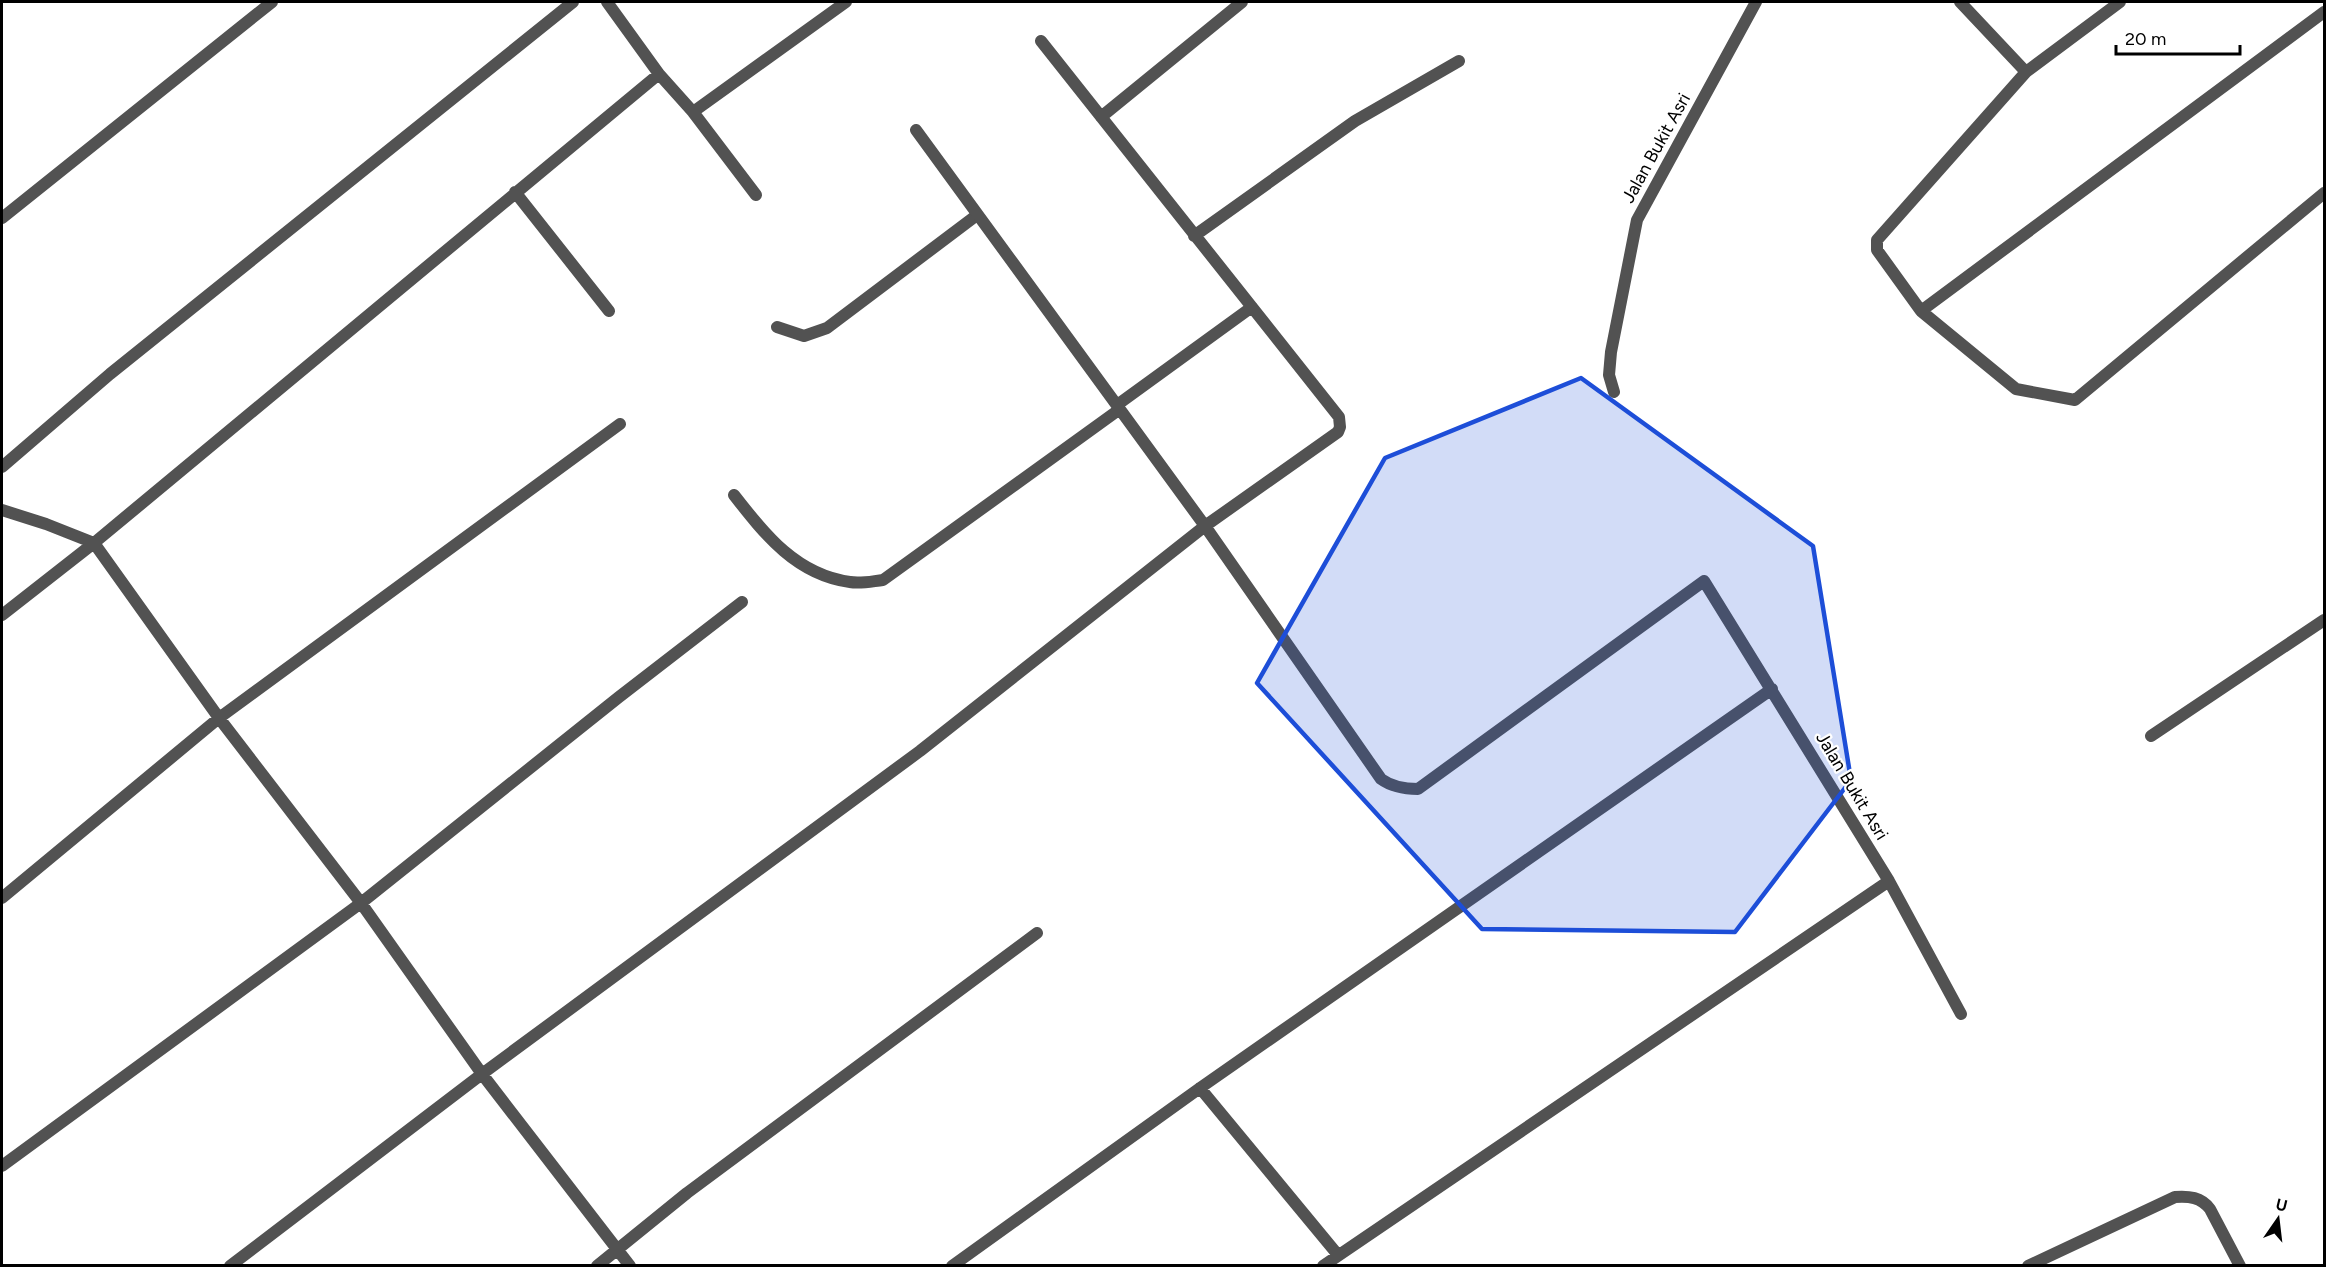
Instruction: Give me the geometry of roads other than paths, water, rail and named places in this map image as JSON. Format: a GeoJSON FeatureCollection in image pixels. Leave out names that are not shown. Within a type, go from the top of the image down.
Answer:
{"type":"FeatureCollection","features":[{"type":"Feature","properties":{"kind":"street"},"geometry":{"type":"LineString","coordinates":[[2,218],[272,2]]}},
{"type":"Feature","properties":{"kind":"street"},"geometry":{"type":"LineString","coordinates":[[2,466],[110,374],[573,2]]}},
{"type":"Feature","properties":{"kind":"street"},"geometry":{"type":"LineString","coordinates":[[607,2],[659,74],[693,112],[756,195]]}},
{"type":"Feature","properties":{"kind":"street"},"geometry":{"type":"LineString","coordinates":[[693,112],[846,2]]}},
{"type":"Feature","properties":{"kind":"street"},"geometry":{"type":"LineString","coordinates":[[1101,117],[1242,2]]}},
{"type":"Feature","properties":{"kind":"street","name":"Jalan Bukit Asri"},"geometry":{"type":"LineString","coordinates":[[1614,392],[1609,375],[1611,352],[1637,220],[1756,2]]}},
{"type":"Feature","properties":{"kind":"street"},"geometry":{"type":"LineString","coordinates":[[1960,2],[2026,72]]}},
{"type":"Feature","properties":{"kind":"street"},"geometry":{"type":"LineString","coordinates":[[2120,2],[2026,72],[1876,240],[1877,250],[1921,311],[2016,389],[2075,400],[2325,193]]}},
{"type":"Feature","properties":{"kind":"street"},"geometry":{"type":"LineString","coordinates":[[1921,311],[2325,12]]}},
{"type":"Feature","properties":{"kind":"street"},"geometry":{"type":"LineString","coordinates":[[230,1266],[482,1074],[920,751],[1205,526],[1335,435],[1340,427],[1339,417],[1041,41]]}},
{"type":"Feature","properties":{"kind":"street"},"geometry":{"type":"LineString","coordinates":[[1194,236],[1355,121],[1459,61]]}},
{"type":"Feature","properties":{"kind":"street"},"geometry":{"type":"LineString","coordinates":[[2,615],[94,543],[659,74]]}},
{"type":"Feature","properties":{"kind":"street"},"geometry":{"type":"LineString","coordinates":[[916,130],[1205,526]]}},
{"type":"Feature","properties":{"kind":"street"},"geometry":{"type":"LineString","coordinates":[[515,192],[609,311]]}},
{"type":"Feature","properties":{"kind":"street"},"geometry":{"type":"LineString","coordinates":[[777,327],[804,336],[827,328],[977,215]]}},
{"type":"Feature","properties":{"kind":"street"},"geometry":{"type":"LineString","coordinates":[[734,495],[766,537],[798,564],[827,577],[852,583],[883,580],[1252,307]]}},
{"type":"Feature","properties":{"kind":"street"},"geometry":{"type":"LineString","coordinates":[[2,898],[219,718],[620,424]]}},
{"type":"Feature","properties":{"kind":"street"},"geometry":{"type":"LineString","coordinates":[[2,510],[94,543],[219,718],[361,903],[482,1074],[630,1266]]}},
{"type":"Feature","properties":{"kind":"street","name":"Jalan Bukit Asri"},"geometry":{"type":"LineString","coordinates":[[1205,526],[1381,779],[1406,789],[1418,789],[1704,581],[1889,881],[1961,1014]]}},
{"type":"Feature","properties":{"kind":"street"},"geometry":{"type":"LineString","coordinates":[[2,1166],[361,903],[742,603]]}},
{"type":"Feature","properties":{"kind":"street"},"geometry":{"type":"LineString","coordinates":[[2151,736],[2325,620]]}},
{"type":"Feature","properties":{"kind":"street"},"geometry":{"type":"LineString","coordinates":[[952,1266],[1200,1088],[1772,689]]}},
{"type":"Feature","properties":{"kind":"street"},"geometry":{"type":"LineString","coordinates":[[1323,1266],[1889,881]]}},
{"type":"Feature","properties":{"kind":"street"},"geometry":{"type":"LineString","coordinates":[[597,1266],[687,1193],[1037,933]]}},
{"type":"Feature","properties":{"kind":"street"},"geometry":{"type":"LineString","coordinates":[[1200,1088],[1338,1255]]}},
{"type":"Feature","properties":{"kind":"street"},"geometry":{"type":"LineString","coordinates":[[2028,1266],[2175,1197],[2186,1196],[2205,1202],[2240,1266]]}}]}
